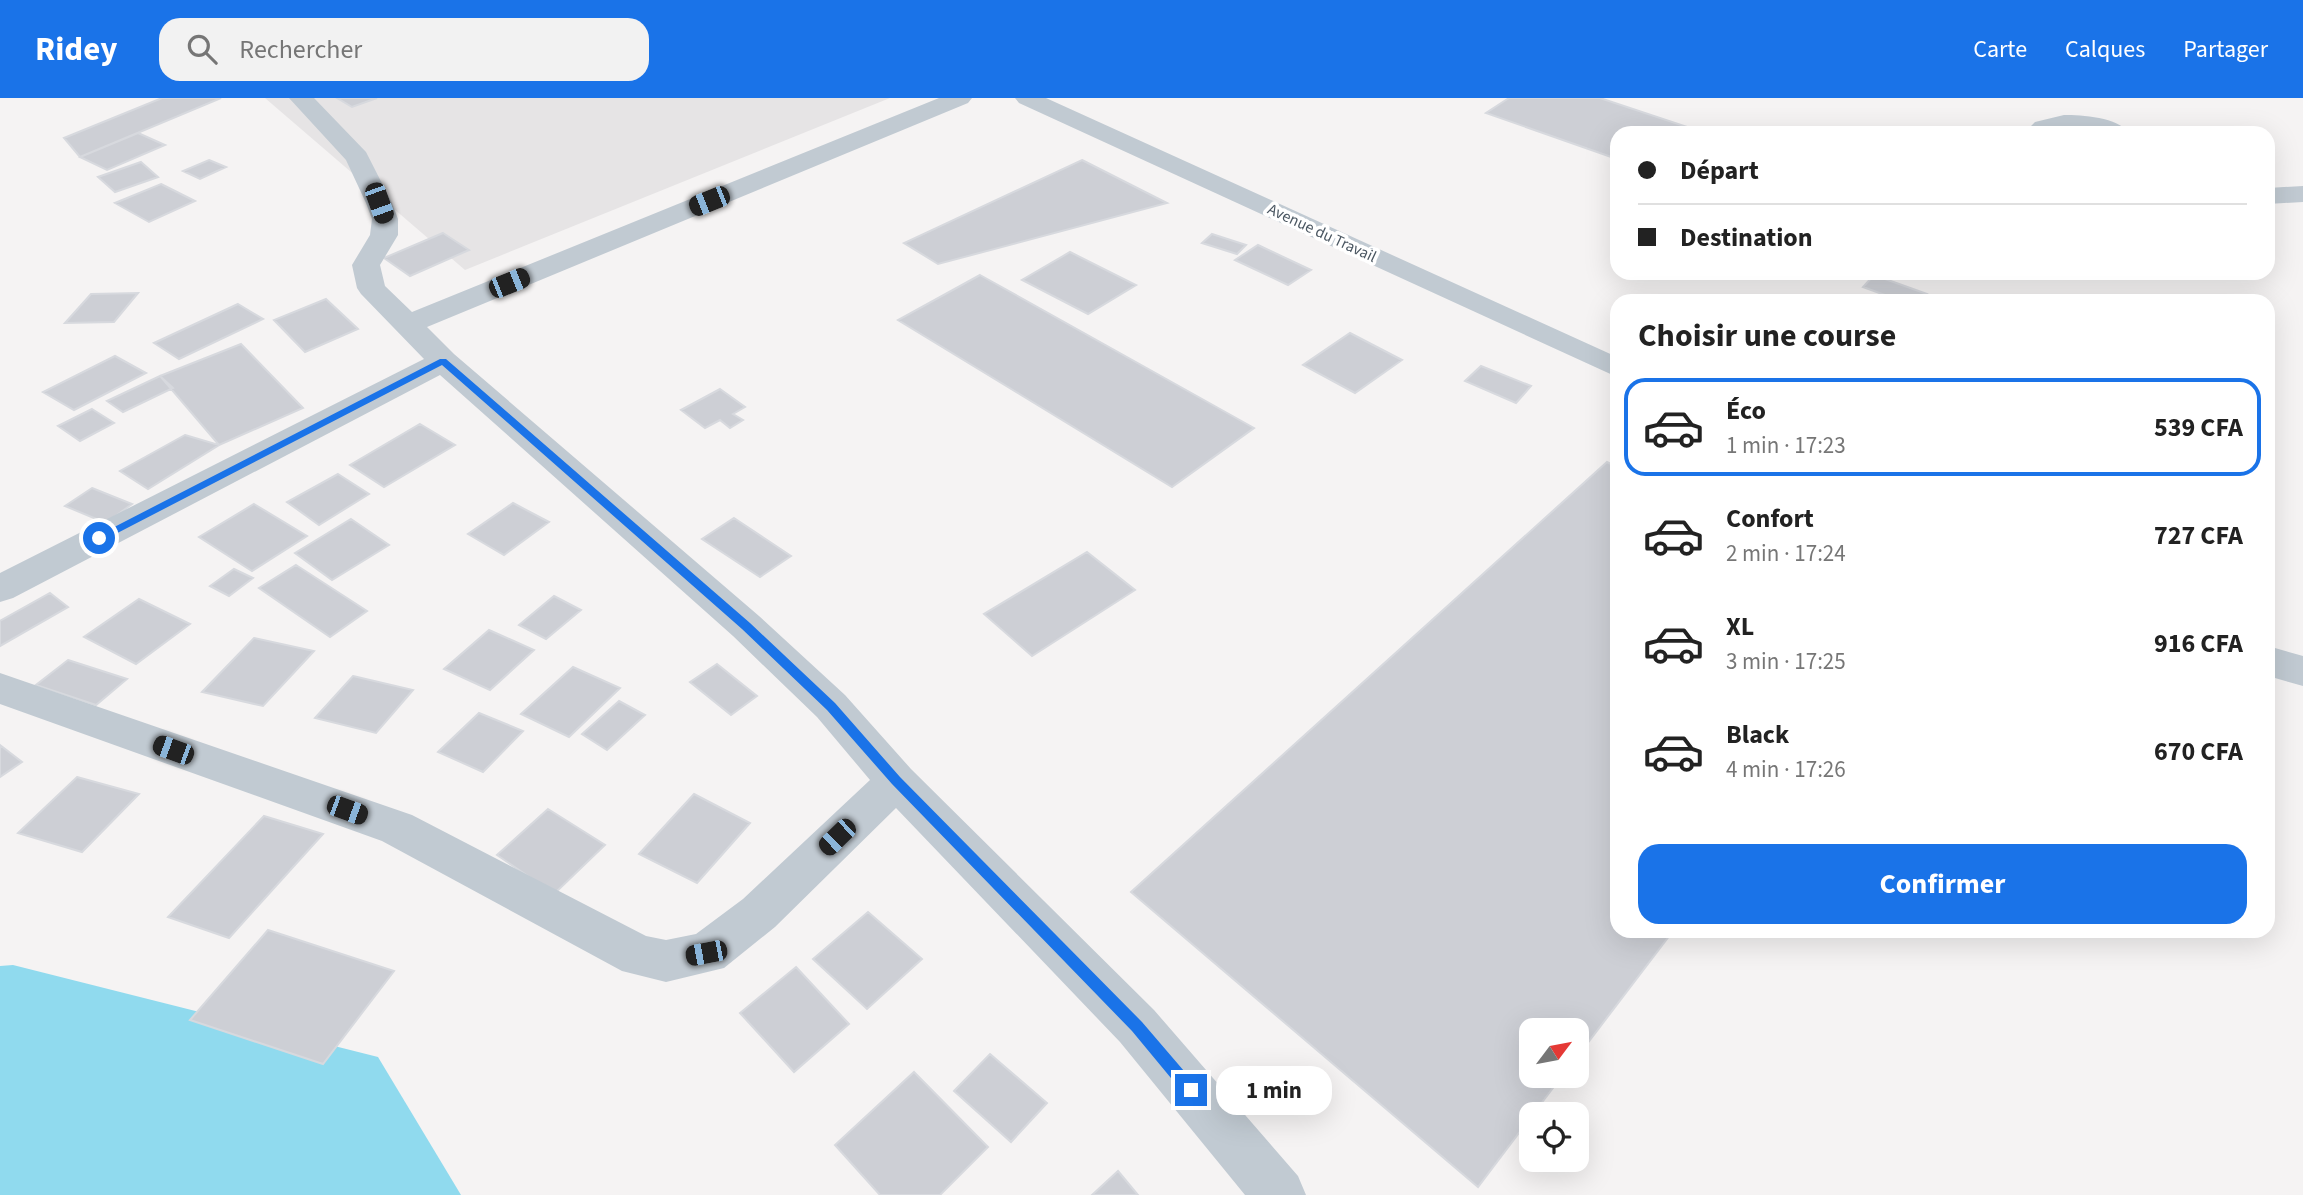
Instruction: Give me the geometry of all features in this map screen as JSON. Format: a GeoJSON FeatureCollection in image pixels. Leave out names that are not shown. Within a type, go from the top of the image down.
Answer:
{"type":"FeatureCollection","features":[{"type":"Feature","properties":{"kind":"street"},"geometry":{"type":"LineString","coordinates":[[302,98],[357,157],[385,219],[384,235],[366,265],[371,288],[443,361],[746,626],[831,706],[896,781],[1137,1026],[1279,1195]]}},
{"type":"Feature","properties":{"kind":"street"},"geometry":{"type":"LineString","coordinates":[[409,324],[960,98]]}},
{"type":"Feature","properties":{"kind":"street","name":"Avenue du Travail"},"geometry":{"type":"LineString","coordinates":[[1027,98],[1610,365]]}},
{"type":"Feature","properties":{"kind":"street"},"geometry":{"type":"LineString","coordinates":[[2045,126],[2075,123],[2088,126]]}},
{"type":"Feature","properties":{"kind":"street"},"geometry":{"type":"LineString","coordinates":[[2275,196],[2303,194]]}},
{"type":"Feature","properties":{"kind":"street"},"geometry":{"type":"LineString","coordinates":[[0,589],[443,361]]}},
{"type":"Feature","properties":{"kind":"street"},"geometry":{"type":"LineString","coordinates":[[2275,663],[2303,671]]}},
{"type":"Feature","properties":{"kind":"street"},"geometry":{"type":"LineString","coordinates":[[0,688],[397,828],[639,956],[666,961],[706,953],[748,921],[896,781]]}},
{"type":"Feature","properties":{"kind":"shaded area"},"geometry":{"type":"Polygon","coordinates":[[[265,98],[890,98],[465,270],[265,98]]]}},
{"type":"Feature","properties":{"kind":"water"},"geometry":{"type":"Polygon","coordinates":[[[13,965],[378,1057],[461,1195],[0,1195],[0,966],[13,965]]]}},
{"type":"Feature","properties":{"kind":"building"},"geometry":{"type":"Polygon","coordinates":[[[162,98],[221,98],[80,157],[64,138],[162,98]]]}},
{"type":"Feature","properties":{"kind":"building"},"geometry":{"type":"Polygon","coordinates":[[[337,98],[377,98],[352,107],[337,98]]]}},
{"type":"Feature","properties":{"kind":"building"},"geometry":{"type":"Polygon","coordinates":[[[1509,98],[1600,98],[1684,126],[1610,126],[1610,157],[1486,113],[1509,98]]]}},
{"type":"Feature","properties":{"kind":"building"},"geometry":{"type":"Polygon","coordinates":[[[138,133],[165,145],[107,170],[80,157],[138,133]]]}},
{"type":"Feature","properties":{"kind":"building"},"geometry":{"type":"Polygon","coordinates":[[[209,160],[226,167],[200,179],[183,171],[209,160]]]}},
{"type":"Feature","properties":{"kind":"building"},"geometry":{"type":"Polygon","coordinates":[[[1082,160],[1167,203],[938,264],[904,243],[1082,160]]]}},
{"type":"Feature","properties":{"kind":"building"},"geometry":{"type":"Polygon","coordinates":[[[141,162],[158,177],[115,192],[98,177],[141,162]]]}},
{"type":"Feature","properties":{"kind":"building"},"geometry":{"type":"Polygon","coordinates":[[[161,184],[195,201],[149,222],[115,203],[161,184]]]}},
{"type":"Feature","properties":{"kind":"building"},"geometry":{"type":"Polygon","coordinates":[[[443,233],[469,250],[410,276],[384,258],[443,233]]]}},
{"type":"Feature","properties":{"kind":"building"},"geometry":{"type":"Polygon","coordinates":[[[1212,234],[1246,245],[1237,254],[1202,243],[1212,234]]]}},
{"type":"Feature","properties":{"kind":"building"},"geometry":{"type":"Polygon","coordinates":[[[1258,245],[1311,270],[1288,285],[1235,260],[1258,245]]]}},
{"type":"Feature","properties":{"kind":"building"},"geometry":{"type":"Polygon","coordinates":[[[1070,252],[1136,285],[1088,314],[1022,280],[1070,252]]]}},
{"type":"Feature","properties":{"kind":"building"},"geometry":{"type":"Polygon","coordinates":[[[980,275],[1254,428],[1172,487],[898,320],[980,275]]]}},
{"type":"Feature","properties":{"kind":"building"},"geometry":{"type":"Polygon","coordinates":[[[1869,280],[1888,280],[1927,294],[1882,294],[1863,287],[1869,280]]]}},
{"type":"Feature","properties":{"kind":"building"},"geometry":{"type":"Polygon","coordinates":[[[138,293],[114,322],[65,323],[91,294],[138,293]]]}},
{"type":"Feature","properties":{"kind":"building"},"geometry":{"type":"Polygon","coordinates":[[[326,299],[358,329],[305,352],[274,320],[326,299]]]}},
{"type":"Feature","properties":{"kind":"building"},"geometry":{"type":"Polygon","coordinates":[[[238,304],[263,319],[179,359],[154,343],[238,304]]]}},
{"type":"Feature","properties":{"kind":"building"},"geometry":{"type":"Polygon","coordinates":[[[1350,333],[1402,360],[1355,393],[1303,365],[1350,333]]]}},
{"type":"Feature","properties":{"kind":"building"},"geometry":{"type":"Polygon","coordinates":[[[241,344],[303,408],[219,445],[160,376],[241,344]]]}},
{"type":"Feature","properties":{"kind":"building"},"geometry":{"type":"Polygon","coordinates":[[[115,356],[146,373],[74,410],[43,392],[115,356]]]}},
{"type":"Feature","properties":{"kind":"building"},"geometry":{"type":"Polygon","coordinates":[[[1481,366],[1531,386],[1516,403],[1465,381],[1481,366]]]}},
{"type":"Feature","properties":{"kind":"building"},"geometry":{"type":"Polygon","coordinates":[[[160,376],[173,388],[123,412],[107,401],[160,376]]]}},
{"type":"Feature","properties":{"kind":"building"},"geometry":{"type":"Polygon","coordinates":[[[720,389],[745,407],[733,414],[743,420],[730,428],[720,420],[705,428],[681,410],[720,389]]]}},
{"type":"Feature","properties":{"kind":"building"},"geometry":{"type":"Polygon","coordinates":[[[92,409],[114,423],[80,441],[58,426],[92,409]]]}},
{"type":"Feature","properties":{"kind":"building"},"geometry":{"type":"Polygon","coordinates":[[[420,424],[455,445],[384,487],[350,465],[420,424]]]}},
{"type":"Feature","properties":{"kind":"building"},"geometry":{"type":"Polygon","coordinates":[[[185,435],[219,445],[148,489],[120,471],[185,435]]]}},
{"type":"Feature","properties":{"kind":"building"},"geometry":{"type":"Polygon","coordinates":[[[1607,462],[1610,464],[1610,938],[1668,938],[1589,1041],[1589,1018],[1519,1018],[1519,1088],[1553,1088],[1542,1102],[1519,1102],[1519,1133],[1478,1187],[1131,892],[1607,462]]]}},
{"type":"Feature","properties":{"kind":"building"},"geometry":{"type":"Polygon","coordinates":[[[338,474],[369,494],[319,525],[287,502],[338,474]]]}},
{"type":"Feature","properties":{"kind":"building"},"geometry":{"type":"Polygon","coordinates":[[[92,488],[132,504],[106,523],[65,506],[92,488]]]}},
{"type":"Feature","properties":{"kind":"building"},"geometry":{"type":"Polygon","coordinates":[[[513,503],[549,522],[504,555],[468,534],[513,503]]]}},
{"type":"Feature","properties":{"kind":"building"},"geometry":{"type":"Polygon","coordinates":[[[254,504],[307,536],[252,571],[199,537],[254,504]]]}},
{"type":"Feature","properties":{"kind":"building"},"geometry":{"type":"Polygon","coordinates":[[[734,518],[791,556],[760,577],[702,539],[734,518]]]}},
{"type":"Feature","properties":{"kind":"building"},"geometry":{"type":"Polygon","coordinates":[[[351,519],[389,545],[332,580],[295,553],[351,519]]]}},
{"type":"Feature","properties":{"kind":"building"},"geometry":{"type":"Polygon","coordinates":[[[1087,552],[1135,590],[1032,656],[984,614],[1087,552]]]}},
{"type":"Feature","properties":{"kind":"building"},"geometry":{"type":"Polygon","coordinates":[[[296,565],[367,611],[330,637],[259,588],[296,565]]]}},
{"type":"Feature","properties":{"kind":"building"},"geometry":{"type":"Polygon","coordinates":[[[234,569],[253,578],[229,596],[210,586],[234,569]]]}},
{"type":"Feature","properties":{"kind":"building"},"geometry":{"type":"Polygon","coordinates":[[[50,593],[68,607],[0,646],[0,621],[50,593]]]}},
{"type":"Feature","properties":{"kind":"building"},"geometry":{"type":"Polygon","coordinates":[[[554,596],[581,610],[546,639],[519,625],[554,596]]]}},
{"type":"Feature","properties":{"kind":"building"},"geometry":{"type":"Polygon","coordinates":[[[139,599],[190,624],[136,664],[84,637],[139,599]]]}},
{"type":"Feature","properties":{"kind":"building"},"geometry":{"type":"Polygon","coordinates":[[[489,630],[534,650],[490,690],[444,669],[489,630]]]}},
{"type":"Feature","properties":{"kind":"building"},"geometry":{"type":"Polygon","coordinates":[[[254,638],[314,651],[263,706],[202,692],[254,638]]]}},
{"type":"Feature","properties":{"kind":"building"},"geometry":{"type":"Polygon","coordinates":[[[68,660],[127,679],[96,705],[36,685],[68,660]]]}},
{"type":"Feature","properties":{"kind":"building"},"geometry":{"type":"Polygon","coordinates":[[[717,664],[757,696],[731,715],[690,682],[717,664]]]}},
{"type":"Feature","properties":{"kind":"building"},"geometry":{"type":"Polygon","coordinates":[[[573,667],[620,688],[569,737],[521,714],[573,667]]]}},
{"type":"Feature","properties":{"kind":"building"},"geometry":{"type":"Polygon","coordinates":[[[353,676],[413,690],[376,733],[315,718],[353,676]]]}},
{"type":"Feature","properties":{"kind":"building"},"geometry":{"type":"Polygon","coordinates":[[[619,701],[645,715],[607,750],[582,734],[619,701]]]}},
{"type":"Feature","properties":{"kind":"building"},"geometry":{"type":"Polygon","coordinates":[[[479,713],[523,731],[483,772],[438,752],[479,713]]]}},
{"type":"Feature","properties":{"kind":"building"},"geometry":{"type":"Polygon","coordinates":[[[0,745],[22,762],[0,777],[0,745]]]}},
{"type":"Feature","properties":{"kind":"building"},"geometry":{"type":"Polygon","coordinates":[[[77,777],[139,794],[82,852],[18,833],[77,777]]]}},
{"type":"Feature","properties":{"kind":"building"},"geometry":{"type":"Polygon","coordinates":[[[694,794],[750,823],[697,883],[639,854],[694,794]]]}},
{"type":"Feature","properties":{"kind":"building"},"geometry":{"type":"Polygon","coordinates":[[[548,809],[605,845],[554,894],[497,855],[548,809]]]}},
{"type":"Feature","properties":{"kind":"building"},"geometry":{"type":"Polygon","coordinates":[[[264,816],[323,834],[229,938],[168,917],[264,816]]]}},
{"type":"Feature","properties":{"kind":"building"},"geometry":{"type":"Polygon","coordinates":[[[868,912],[922,959],[867,1009],[813,959],[868,912]]]}},
{"type":"Feature","properties":{"kind":"building"},"geometry":{"type":"Polygon","coordinates":[[[268,930],[394,971],[323,1064],[190,1020],[268,930]]]}},
{"type":"Feature","properties":{"kind":"building"},"geometry":{"type":"Polygon","coordinates":[[[796,967],[849,1024],[794,1072],[740,1013],[796,967]]]}},
{"type":"Feature","properties":{"kind":"building"},"geometry":{"type":"Polygon","coordinates":[[[990,1054],[1047,1103],[1011,1142],[954,1091],[990,1054]]]}},
{"type":"Feature","properties":{"kind":"building"},"geometry":{"type":"Polygon","coordinates":[[[914,1072],[988,1147],[940,1195],[880,1195],[835,1145],[914,1072]]]}},
{"type":"Feature","properties":{"kind":"building"},"geometry":{"type":"Polygon","coordinates":[[[1118,1171],[1138,1195],[1092,1195],[1118,1171]]]}},
{"type":"Feature","properties":{"kind":"route"},"geometry":{"type":"LineString","coordinates":[[99,538],[443,361],[746,626],[831,706],[896,781],[1137,1026],[1191,1090]]}}]}
